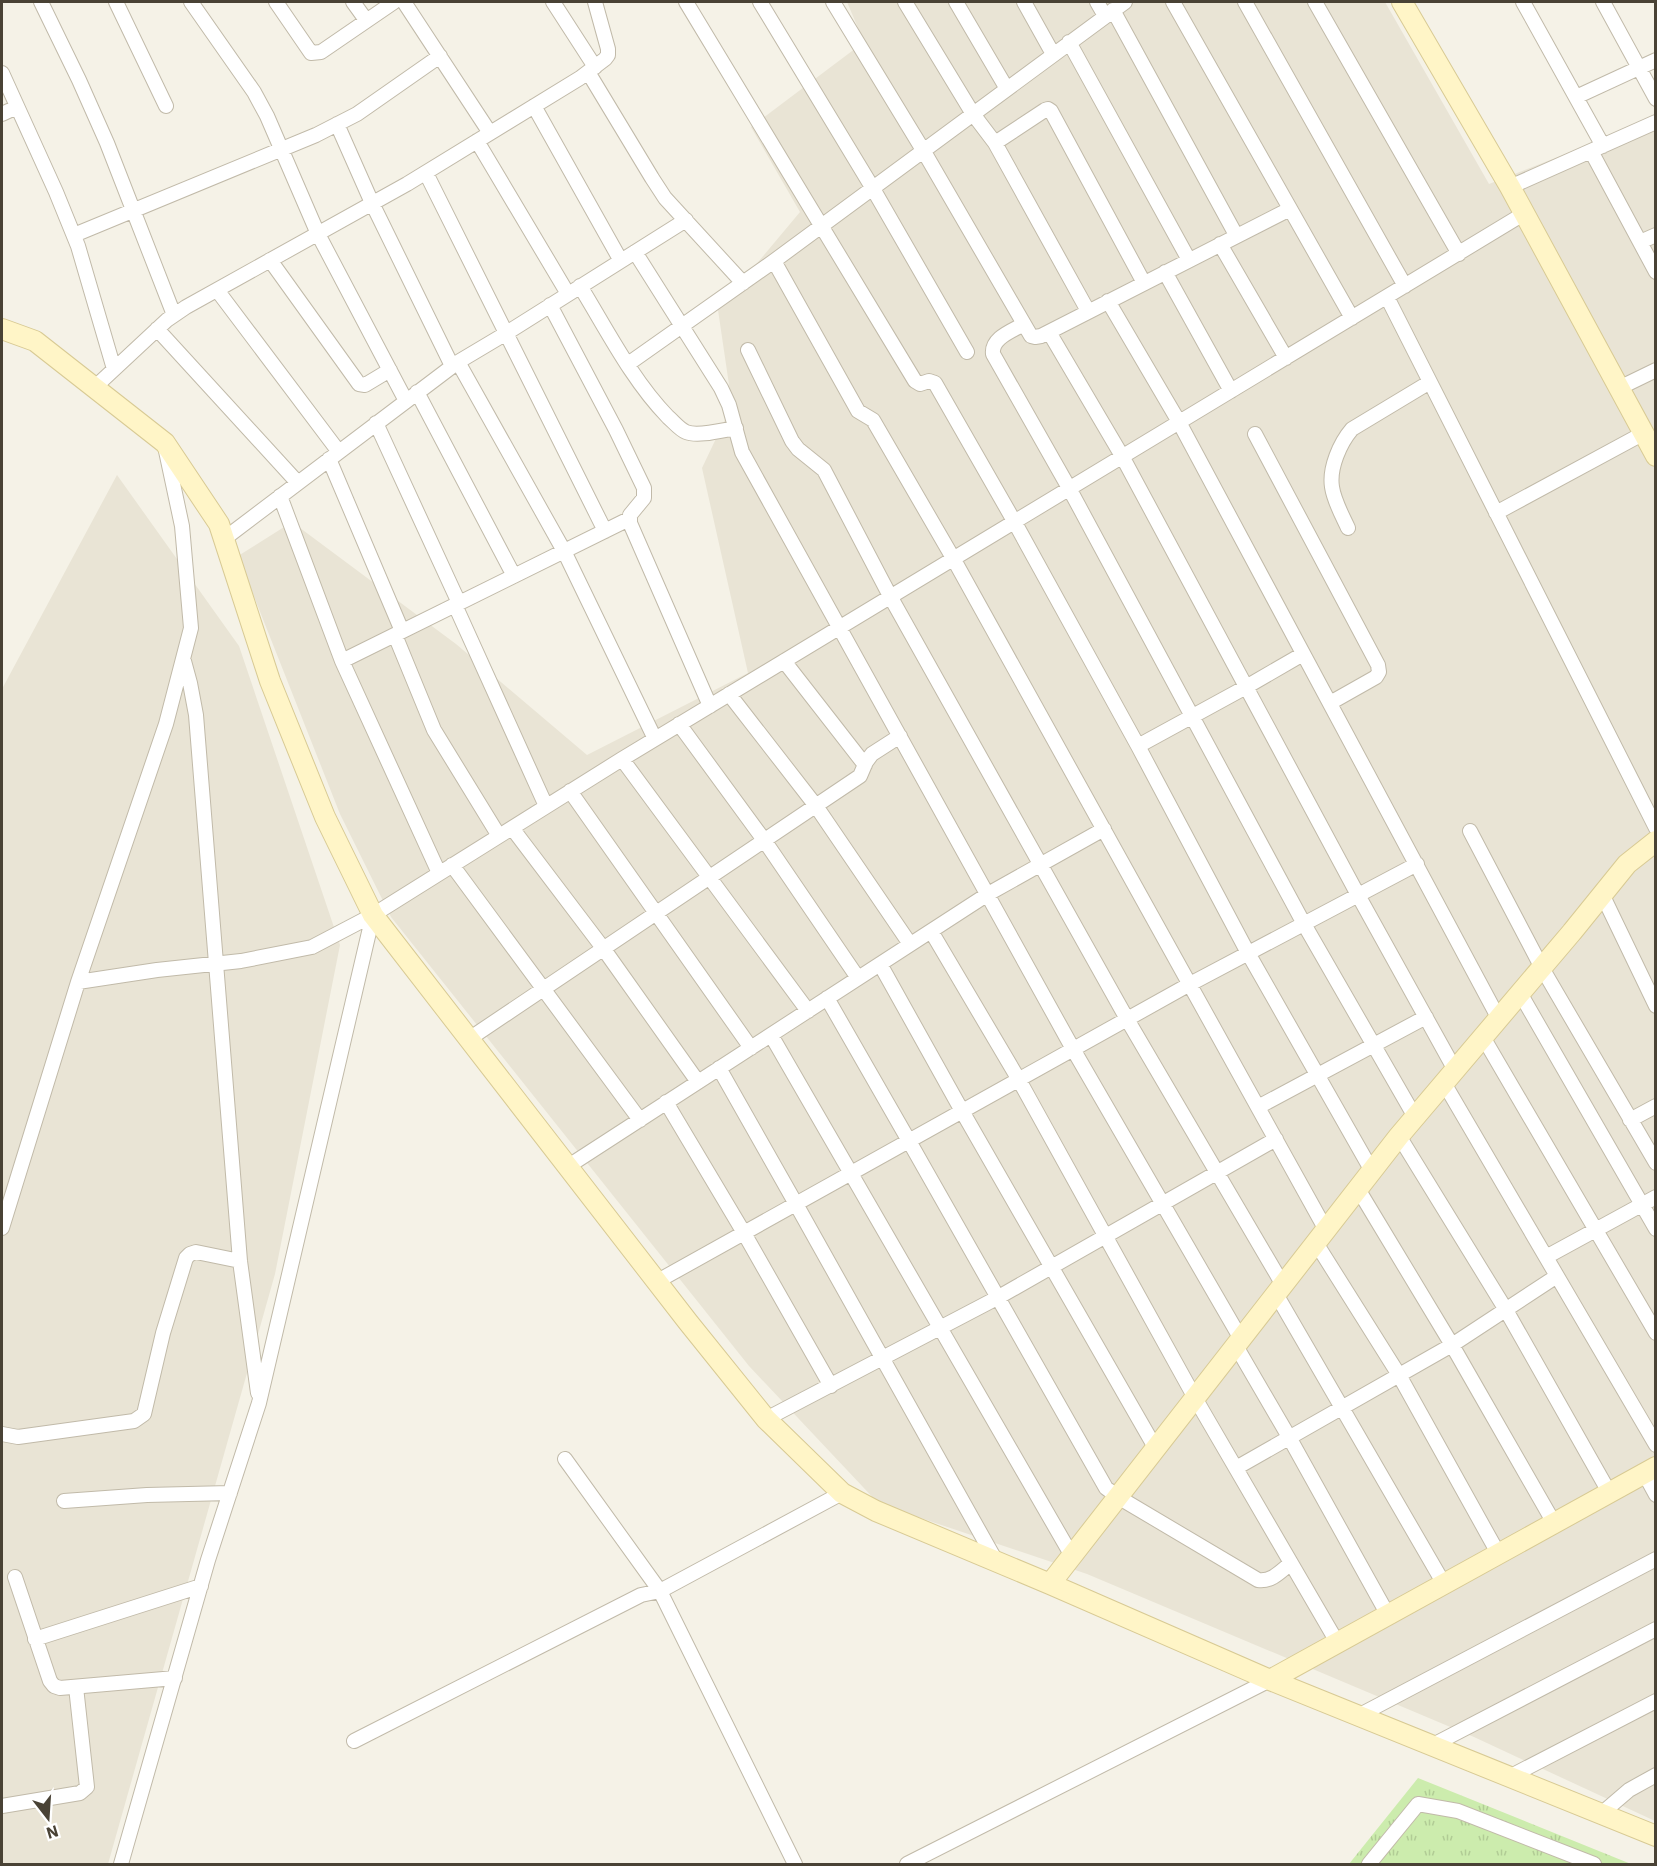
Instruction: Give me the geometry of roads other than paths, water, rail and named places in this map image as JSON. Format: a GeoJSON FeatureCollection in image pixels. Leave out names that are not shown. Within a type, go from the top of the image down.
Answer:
{"type":"FeatureCollection","features":[{"type":"Feature","properties":{"kind":"street"},"geometry":{"type":"LineString","coordinates":[[41,2],[107,143],[174,315]]}},
{"type":"Feature","properties":{"kind":"street"},"geometry":{"type":"LineString","coordinates":[[116,2],[166,106]]}},
{"type":"Feature","properties":{"kind":"street"},"geometry":{"type":"LineString","coordinates":[[191,2],[254,92],[318,234],[390,370],[412,396],[514,576]]}},
{"type":"Feature","properties":{"kind":"street"},"geometry":{"type":"LineString","coordinates":[[276,2],[310,53],[321,52],[394,2]]}},
{"type":"Feature","properties":{"kind":"street"},"geometry":{"type":"LineString","coordinates":[[353,2],[366,20]]}},
{"type":"Feature","properties":{"kind":"street"},"geometry":{"type":"LineString","coordinates":[[404,2],[490,133]]}},
{"type":"Feature","properties":{"kind":"street"},"geometry":{"type":"LineString","coordinates":[[553,2],[652,178],[666,198],[744,283]]}},
{"type":"Feature","properties":{"kind":"street"},"geometry":{"type":"LineString","coordinates":[[94,388],[174,315],[426,172],[534,106],[605,59],[608,49],[595,2]]}},
{"type":"Feature","properties":{"kind":"street"},"geometry":{"type":"LineString","coordinates":[[686,2],[915,381],[921,384],[929,381],[935,383],[1138,746],[1248,953],[1372,1171]]}},
{"type":"Feature","properties":{"kind":"street"},"geometry":{"type":"LineString","coordinates":[[760,2],[872,187],[967,352]]}},
{"type":"Feature","properties":{"kind":"street"},"geometry":{"type":"LineString","coordinates":[[833,2],[923,150],[1031,336],[1035,337],[1050,332],[1290,209]]}},
{"type":"Feature","properties":{"kind":"street"},"geometry":{"type":"LineString","coordinates":[[905,2],[973,114],[994,143],[1088,312]]}},
{"type":"Feature","properties":{"kind":"street"},"geometry":{"type":"LineString","coordinates":[[956,2],[1007,89]]}},
{"type":"Feature","properties":{"kind":"street"},"geometry":{"type":"LineString","coordinates":[[1023,2],[1053,54]]}},
{"type":"Feature","properties":{"kind":"street"},"geometry":{"type":"LineString","coordinates":[[1097,2],[1109,13],[1236,235]]}},
{"type":"Feature","properties":{"kind":"street"},"geometry":{"type":"LineString","coordinates":[[628,364],[744,283],[1125,2]]}},
{"type":"Feature","properties":{"kind":"street"},"geometry":{"type":"LineString","coordinates":[[1173,2],[1352,318]]}},
{"type":"Feature","properties":{"kind":"street"},"geometry":{"type":"LineString","coordinates":[[1245,2],[1405,286]]}},
{"type":"Feature","properties":{"kind":"street"},"geometry":{"type":"LineString","coordinates":[[1315,2],[1459,254]]}},
{"type":"Feature","properties":{"kind":"street"},"geometry":{"type":"LineString","coordinates":[[1402,2],[1525,213],[1656,456]]}},
{"type":"Feature","properties":{"kind":"street"},"geometry":{"type":"LineString","coordinates":[[1523,2],[1576,97],[1597,148],[1656,272]]}},
{"type":"Feature","properties":{"kind":"street"},"geometry":{"type":"LineString","coordinates":[[1603,2],[1656,99]]}},
{"type":"Feature","properties":{"kind":"street"},"geometry":{"type":"LineString","coordinates":[[1069,42],[1189,260]]}},
{"type":"Feature","properties":{"kind":"street"},"geometry":{"type":"LineString","coordinates":[[74,235],[282,150],[337,124],[378,101],[440,56]]}},
{"type":"Feature","properties":{"kind":"street"},"geometry":{"type":"LineString","coordinates":[[1576,97],[1656,60]]}},
{"type":"Feature","properties":{"kind":"street"},"geometry":{"type":"LineString","coordinates":[[2,73],[74,235],[114,369]]}},
{"type":"Feature","properties":{"kind":"street"},"geometry":{"type":"LineString","coordinates":[[534,106],[621,261]]}},
{"type":"Feature","properties":{"kind":"street"},"geometry":{"type":"LineString","coordinates":[[2,114],[17,107]]}},
{"type":"Feature","properties":{"kind":"street"},"geometry":{"type":"LineString","coordinates":[[994,143],[1044,110],[1051,111],[1144,283]]}},
{"type":"Feature","properties":{"kind":"street"},"geometry":{"type":"LineString","coordinates":[[1510,187],[1656,122]]}},
{"type":"Feature","properties":{"kind":"street"},"geometry":{"type":"LineString","coordinates":[[337,124],[372,203],[455,364],[564,551],[656,739]]}},
{"type":"Feature","properties":{"kind":"street"},"geometry":{"type":"LineString","coordinates":[[477,141],[568,294]]}},
{"type":"Feature","properties":{"kind":"street"},"geometry":{"type":"LineString","coordinates":[[426,172],[605,531]]}},
{"type":"Feature","properties":{"kind":"street"},"geometry":{"type":"LineString","coordinates":[[78,982],[157,970],[241,962],[312,947],[372,915],[679,724],[1525,213]]}},
{"type":"Feature","properties":{"kind":"street"},"geometry":{"type":"LineString","coordinates":[[224,539],[455,364],[686,220]]}},
{"type":"Feature","properties":{"kind":"street"},"geometry":{"type":"LineString","coordinates":[[1640,242],[1656,235]]}},
{"type":"Feature","properties":{"kind":"street"},"geometry":{"type":"LineString","coordinates":[[1220,244],[1286,358]]}},
{"type":"Feature","properties":{"kind":"street"},"geometry":{"type":"LineString","coordinates":[[635,252],[721,388],[729,405],[742,452],[1073,1049],[1163,1204],[1388,1615]]}},
{"type":"Feature","properties":{"kind":"street"},"geometry":{"type":"LineString","coordinates":[[270,260],[359,384],[365,385],[390,370]]}},
{"type":"Feature","properties":{"kind":"street"},"geometry":{"type":"LineString","coordinates":[[774,261],[858,411],[873,420],[953,558],[1276,1139],[1321,1236],[1498,1553]]}},
{"type":"Feature","properties":{"kind":"street"},"geometry":{"type":"LineString","coordinates":[[1165,272],[1231,391]]}},
{"type":"Feature","properties":{"kind":"street"},"geometry":{"type":"LineString","coordinates":[[580,286],[656,405],[678,427],[686,433],[696,434],[736,428]]}},
{"type":"Feature","properties":{"kind":"street"},"geometry":{"type":"LineString","coordinates":[[217,290],[334,455],[434,729],[499,836]]}},
{"type":"Feature","properties":{"kind":"street"},"geometry":{"type":"LineString","coordinates":[[1387,297],[1656,828]]}},
{"type":"Feature","properties":{"kind":"street"},"geometry":{"type":"LineString","coordinates":[[1108,301],[1179,422],[1498,1019]]}},
{"type":"Feature","properties":{"kind":"street"},"geometry":{"type":"LineString","coordinates":[[550,305],[644,488],[644,498],[630,514],[629,519],[710,706]]}},
{"type":"Feature","properties":{"kind":"street"},"geometry":{"type":"LineString","coordinates":[[1024,324],[995,342],[992,348],[993,354],[1069,488],[1304,924],[1415,1117]]}},
{"type":"Feature","properties":{"kind":"street"},"geometry":{"type":"LineString","coordinates":[[2,329],[35,341],[165,443],[219,524],[270,681],[325,816],[372,915],[656,1282],[766,1419],[842,1493],[876,1511],[1270,1680],[1656,1836]]}},
{"type":"Feature","properties":{"kind":"street"},"geometry":{"type":"LineString","coordinates":[[156,329],[298,483]]}},
{"type":"Feature","properties":{"kind":"street"},"geometry":{"type":"LineString","coordinates":[[1050,332],[1122,456],[1358,896],[1426,1017],[1450,1076],[1546,1257],[1656,1444]]}},
{"type":"Feature","properties":{"kind":"street"},"geometry":{"type":"LineString","coordinates":[[748,350],[792,441],[798,449],[824,470],[890,596],[1127,1019],[1216,1171],[1342,1407],[1444,1584]]}},
{"type":"Feature","properties":{"kind":"street"},"geometry":{"type":"LineString","coordinates":[[1619,388],[1656,370]]}},
{"type":"Feature","properties":{"kind":"street"},"geometry":{"type":"LineString","coordinates":[[1348,528],[1332,486],[1334,468],[1345,437],[1352,429],[1430,382]]}},
{"type":"Feature","properties":{"kind":"street"},"geometry":{"type":"LineString","coordinates":[[376,423],[546,806]]}},
{"type":"Feature","properties":{"kind":"street"},"geometry":{"type":"LineString","coordinates":[[1496,513],[1644,433]]}},
{"type":"Feature","properties":{"kind":"street"},"geometry":{"type":"LineString","coordinates":[[1255,434],[1378,665],[1379,672],[1376,677],[1330,703]]}},
{"type":"Feature","properties":{"kind":"street"},"geometry":{"type":"LineString","coordinates":[[2,1228],[78,982],[166,724],[191,627],[182,526],[165,443]]}},
{"type":"Feature","properties":{"kind":"street"},"geometry":{"type":"LineString","coordinates":[[280,496],[342,661],[439,873]]}},
{"type":"Feature","properties":{"kind":"street"},"geometry":{"type":"LineString","coordinates":[[342,661],[629,519]]}},
{"type":"Feature","properties":{"kind":"street"},"geometry":{"type":"LineString","coordinates":[[1138,746],[1304,654]]}},
{"type":"Feature","properties":{"kind":"street"},"geometry":{"type":"LineString","coordinates":[[183,659],[196,715],[240,1260],[259,1403]]}},
{"type":"Feature","properties":{"kind":"street"},"geometry":{"type":"LineString","coordinates":[[784,661],[865,765]]}},
{"type":"Feature","properties":{"kind":"street"},"geometry":{"type":"LineString","coordinates":[[729,694],[816,806],[910,944]]}},
{"type":"Feature","properties":{"kind":"street"},"geometry":{"type":"LineString","coordinates":[[679,724],[764,840],[858,978]]}},
{"type":"Feature","properties":{"kind":"street"},"geometry":{"type":"LineString","coordinates":[[468,1039],[860,776],[872,754],[900,736]]}},
{"type":"Feature","properties":{"kind":"street"},"geometry":{"type":"LineString","coordinates":[[622,759],[808,1011]]}},
{"type":"Feature","properties":{"kind":"street"},"geometry":{"type":"LineString","coordinates":[[570,791],[751,1047]]}},
{"type":"Feature","properties":{"kind":"street"},"geometry":{"type":"LineString","coordinates":[[512,828],[603,948],[698,1082]]}},
{"type":"Feature","properties":{"kind":"street"},"geometry":{"type":"LineString","coordinates":[[567,1167],[988,894],[1104,829]]}},
{"type":"Feature","properties":{"kind":"street"},"geometry":{"type":"LineString","coordinates":[[1470,831],[1542,968],[1656,1163]]}},
{"type":"Feature","properties":{"kind":"street"},"geometry":{"type":"LineString","coordinates":[[1050,1584],[1399,1136],[1627,864],[1656,841]]}},
{"type":"Feature","properties":{"kind":"street"},"geometry":{"type":"LineString","coordinates":[[656,1282],[1190,984],[1417,864]]}},
{"type":"Feature","properties":{"kind":"street"},"geometry":{"type":"LineString","coordinates":[[452,865],[640,1120]]}},
{"type":"Feature","properties":{"kind":"street"},"geometry":{"type":"LineString","coordinates":[[1602,894],[1656,1006]]}},
{"type":"Feature","properties":{"kind":"street"},"geometry":{"type":"LineString","coordinates":[[121,1864],[201,1586],[259,1403],[372,915]]}},
{"type":"Feature","properties":{"kind":"street"},"geometry":{"type":"LineString","coordinates":[[931,931],[1018,1080],[1195,1398],[1337,1642]]}},
{"type":"Feature","properties":{"kind":"street"},"geometry":{"type":"LineString","coordinates":[[880,964],[1156,1449]]}},
{"type":"Feature","properties":{"kind":"street"},"geometry":{"type":"LineString","coordinates":[[1520,993],[1656,1229]]}},
{"type":"Feature","properties":{"kind":"street"},"geometry":{"type":"LineString","coordinates":[[827,998],[1106,1488],[1258,1580],[1271,1579],[1291,1563]]}},
{"type":"Feature","properties":{"kind":"street"},"geometry":{"type":"LineString","coordinates":[[1258,1107],[1426,1017]]}},
{"type":"Feature","properties":{"kind":"street"},"geometry":{"type":"LineString","coordinates":[[771,1035],[1072,1556]]}},
{"type":"Feature","properties":{"kind":"street"},"geometry":{"type":"LineString","coordinates":[[1484,1037],[1656,1333]]}},
{"type":"Feature","properties":{"kind":"street"},"geometry":{"type":"LineString","coordinates":[[719,1068],[996,1561]]}},
{"type":"Feature","properties":{"kind":"street"},"geometry":{"type":"LineString","coordinates":[[666,1102],[831,1386]]}},
{"type":"Feature","properties":{"kind":"street"},"geometry":{"type":"LineString","coordinates":[[1630,1120],[1656,1106]]}},
{"type":"Feature","properties":{"kind":"street"},"geometry":{"type":"LineString","coordinates":[[1399,1136],[1506,1310],[1609,1492]]}},
{"type":"Feature","properties":{"kind":"street"},"geometry":{"type":"LineString","coordinates":[[766,1419],[997,1298],[1163,1204],[1216,1171],[1276,1139]]}},
{"type":"Feature","properties":{"kind":"street"},"geometry":{"type":"LineString","coordinates":[[1358,1189],[1452,1345],[1554,1522]]}},
{"type":"Feature","properties":{"kind":"street"},"geometry":{"type":"LineString","coordinates":[[1546,1257],[1656,1197]]}},
{"type":"Feature","properties":{"kind":"street"},"geometry":{"type":"LineString","coordinates":[[2,1434],[18,1437],[134,1421],[140,1418],[144,1414],[186,1258],[196,1252],[240,1260]]}},
{"type":"Feature","properties":{"kind":"street"},"geometry":{"type":"LineString","coordinates":[[1236,1468],[1452,1345],[1557,1276]]}},
{"type":"Feature","properties":{"kind":"street"},"geometry":{"type":"LineString","coordinates":[[565,1459],[660,1591],[795,1864]]}},
{"type":"Feature","properties":{"kind":"street"},"geometry":{"type":"LineString","coordinates":[[907,1864],[1270,1680],[1650,1470],[1656,1495]]}},
{"type":"Feature","properties":{"kind":"street"},"geometry":{"type":"LineString","coordinates":[[64,1501],[147,1495],[230,1493]]}},
{"type":"Feature","properties":{"kind":"street"},"geometry":{"type":"LineString","coordinates":[[354,1741],[641,1594],[660,1591],[842,1493]]}},
{"type":"Feature","properties":{"kind":"street"},"geometry":{"type":"LineString","coordinates":[[1358,1716],[1656,1559]]}},
{"type":"Feature","properties":{"kind":"street"},"geometry":{"type":"LineString","coordinates":[[15,1577],[50,1681],[54,1686],[76,1687],[175,1678]]}},
{"type":"Feature","properties":{"kind":"street"},"geometry":{"type":"LineString","coordinates":[[35,1639],[201,1586]]}},
{"type":"Feature","properties":{"kind":"street"},"geometry":{"type":"LineString","coordinates":[[1433,1745],[1656,1629]]}},
{"type":"Feature","properties":{"kind":"street"},"geometry":{"type":"LineString","coordinates":[[2,1806],[80,1793],[87,1787],[76,1687]]}},
{"type":"Feature","properties":{"kind":"street"},"geometry":{"type":"LineString","coordinates":[[1511,1776],[1656,1701]]}},
{"type":"Feature","properties":{"kind":"street"},"geometry":{"type":"LineString","coordinates":[[1601,1814],[1629,1790],[1656,1775]]}},
{"type":"Feature","properties":{"kind":"street"},"geometry":{"type":"LineString","coordinates":[[1370,1864],[1418,1804],[1458,1811],[1594,1864]]}}]}
